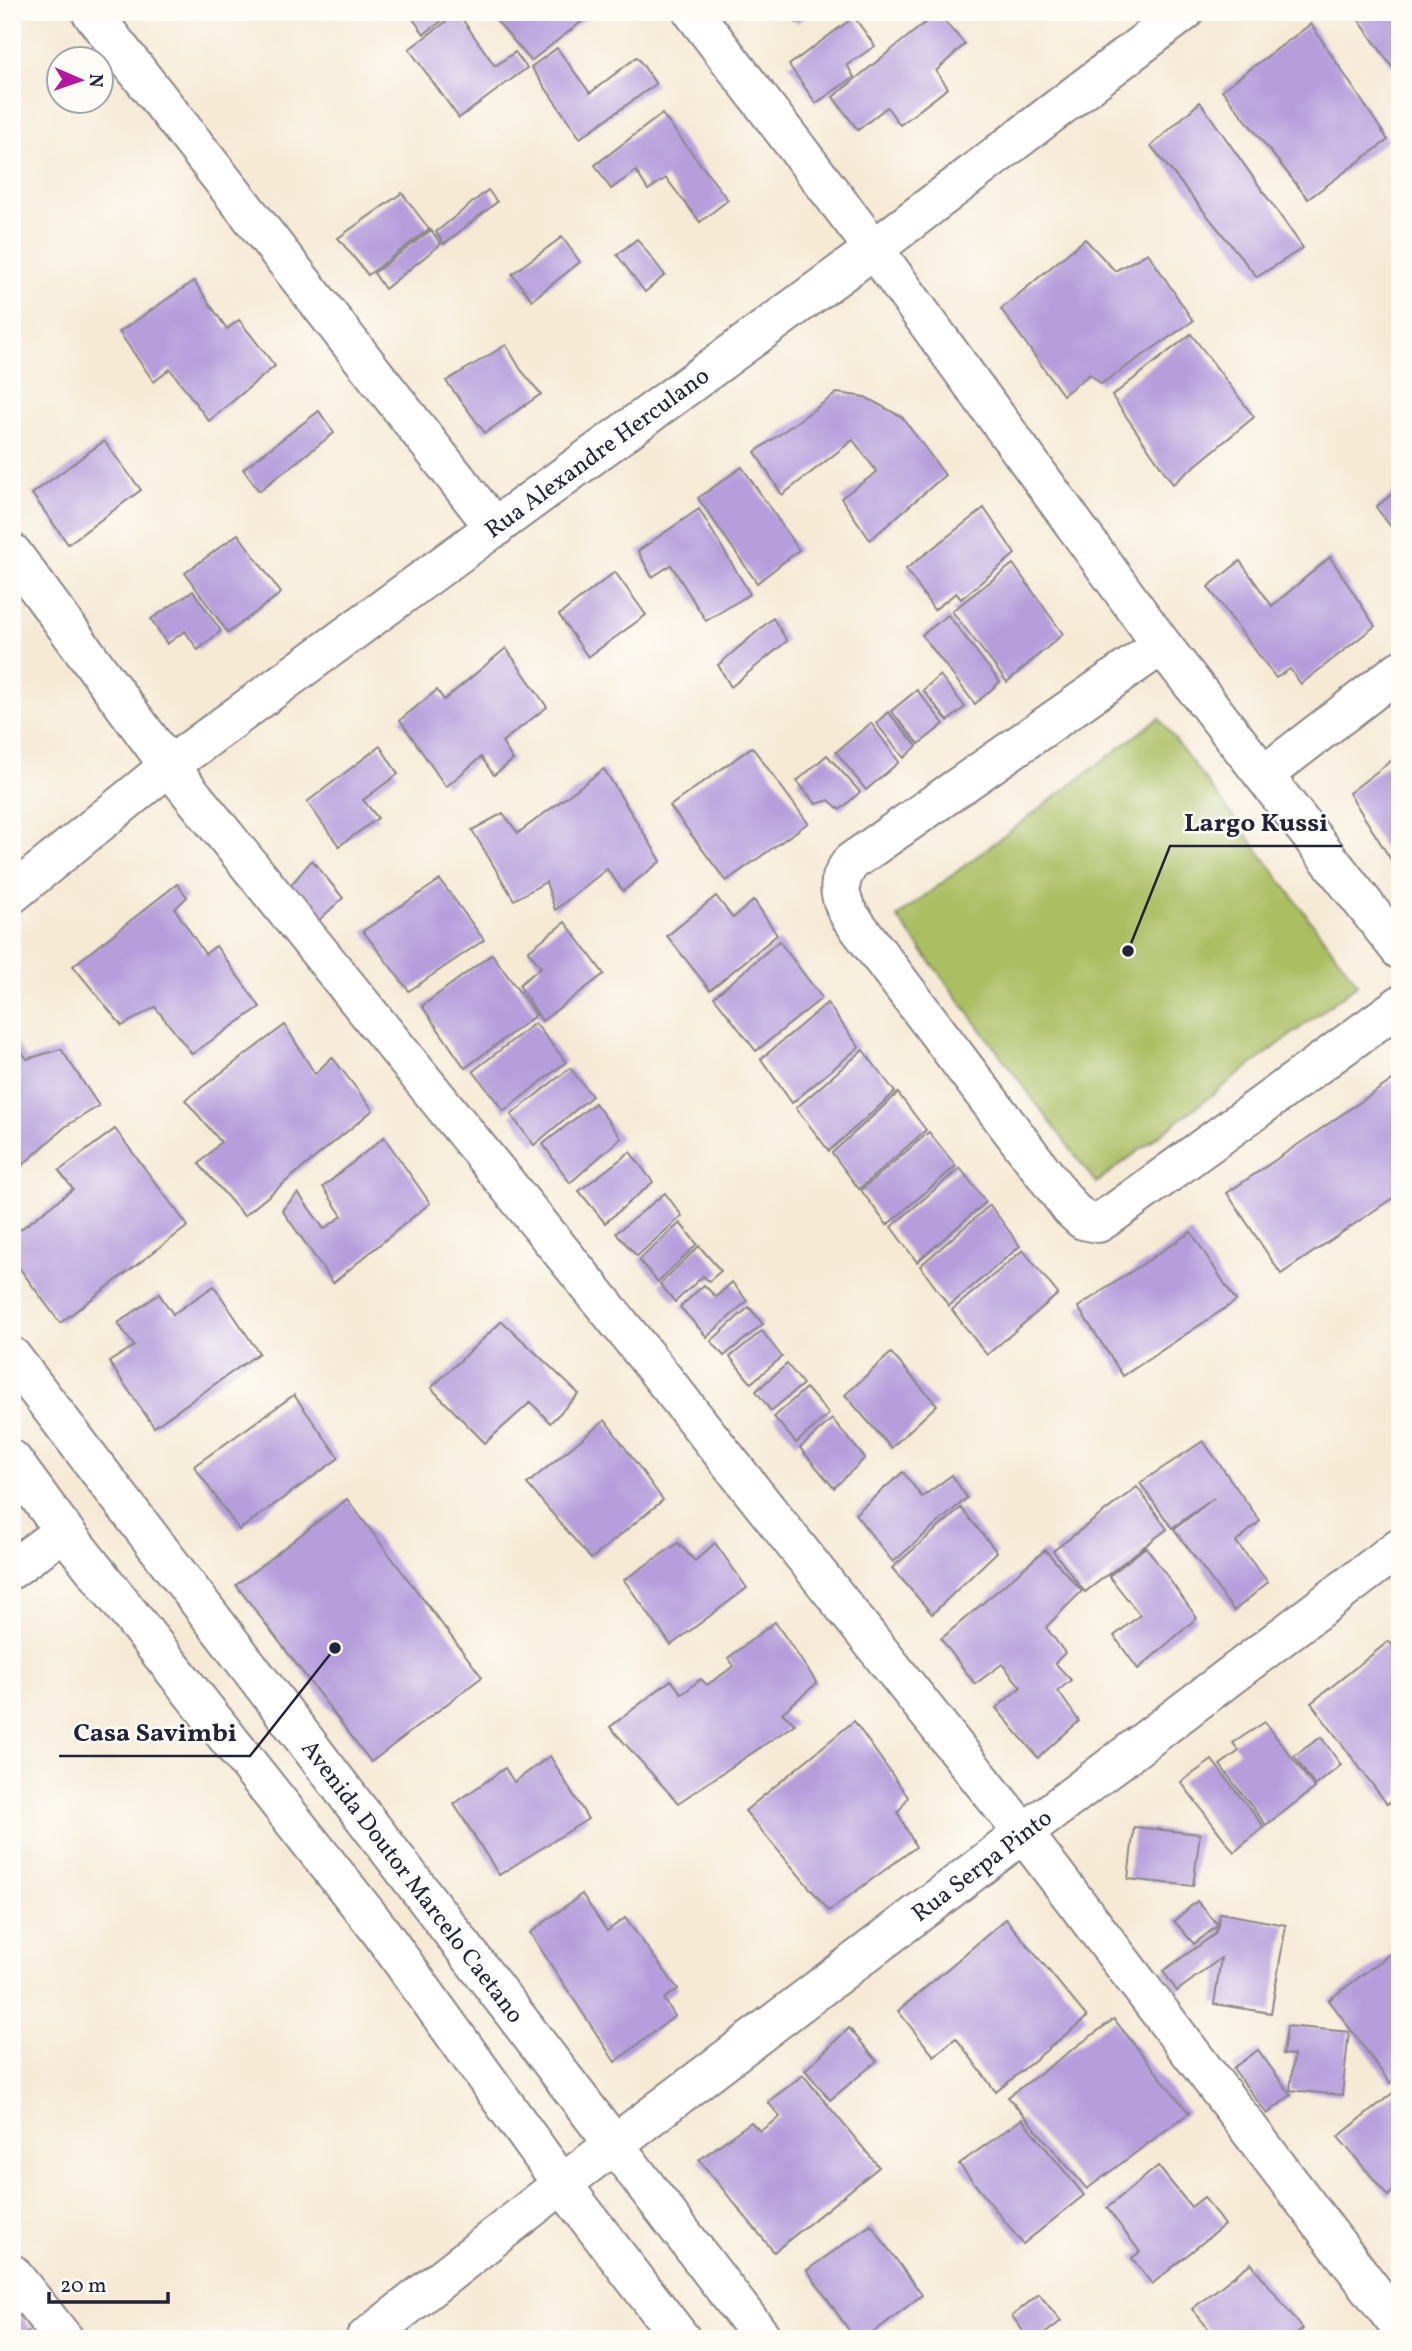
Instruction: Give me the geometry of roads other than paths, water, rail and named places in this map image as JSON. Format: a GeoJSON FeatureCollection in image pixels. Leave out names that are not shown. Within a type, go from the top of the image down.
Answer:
{"type":"FeatureCollection","features":[{"type":"Feature","properties":{"kind":"street"},"geometry":{"type":"LineString","coordinates":[[92,12],[495,528]]}},
{"type":"Feature","properties":{"kind":"street"},"geometry":{"type":"LineString","coordinates":[[693,12],[874,249],[1162,645],[1400,950]]}},
{"type":"Feature","properties":{"kind":"street","name":"Rua Alexandre Herculano"},"geometry":{"type":"LineString","coordinates":[[12,894],[169,766],[874,249],[1184,12]]}},
{"type":"Feature","properties":{"kind":"street"},"geometry":{"type":"LineString","coordinates":[[12,553],[169,766],[636,1344],[1024,1834],[1400,2327]]}},
{"type":"Feature","properties":{"kind":"street"},"geometry":{"type":"LineString","coordinates":[[1162,645],[851,862],[841,875],[839,895],[849,915],[1071,1209],[1083,1220],[1098,1223],[1400,1005]]}},
{"type":"Feature","properties":{"kind":"street"},"geometry":{"type":"LineString","coordinates":[[1265,774],[1400,670]]}},
{"type":"Feature","properties":{"kind":"street","name":"Avenida Doutor Marcelo Caetano"},"geometry":{"type":"LineString","coordinates":[[12,1357],[763,2339]]}},
{"type":"Feature","properties":{"kind":"street"},"geometry":{"type":"LineString","coordinates":[[12,1460],[64,1531],[378,1928],[562,2184],[681,2339]]}},
{"type":"Feature","properties":{"kind":"street"},"geometry":{"type":"LineString","coordinates":[[12,1569],[64,1531]]}},
{"type":"Feature","properties":{"kind":"street","name":"Rua Serpa Pinto"},"geometry":{"type":"LineString","coordinates":[[365,2339],[614,2143],[1397,1556]]}},
{"type":"Feature","properties":{"kind":"street"},"geometry":{"type":"LineString","coordinates":[[12,2274],[64,2339]]}},
{"type":"Feature","properties":{"kind":"place","name":"Largo Kussi"},"geometry":{"type":"Point","coordinates":[1128,951]}},
{"type":"Feature","properties":{"kind":"place","name":"Casa Savimbi"},"geometry":{"type":"Point","coordinates":[335,1648]}}]}
